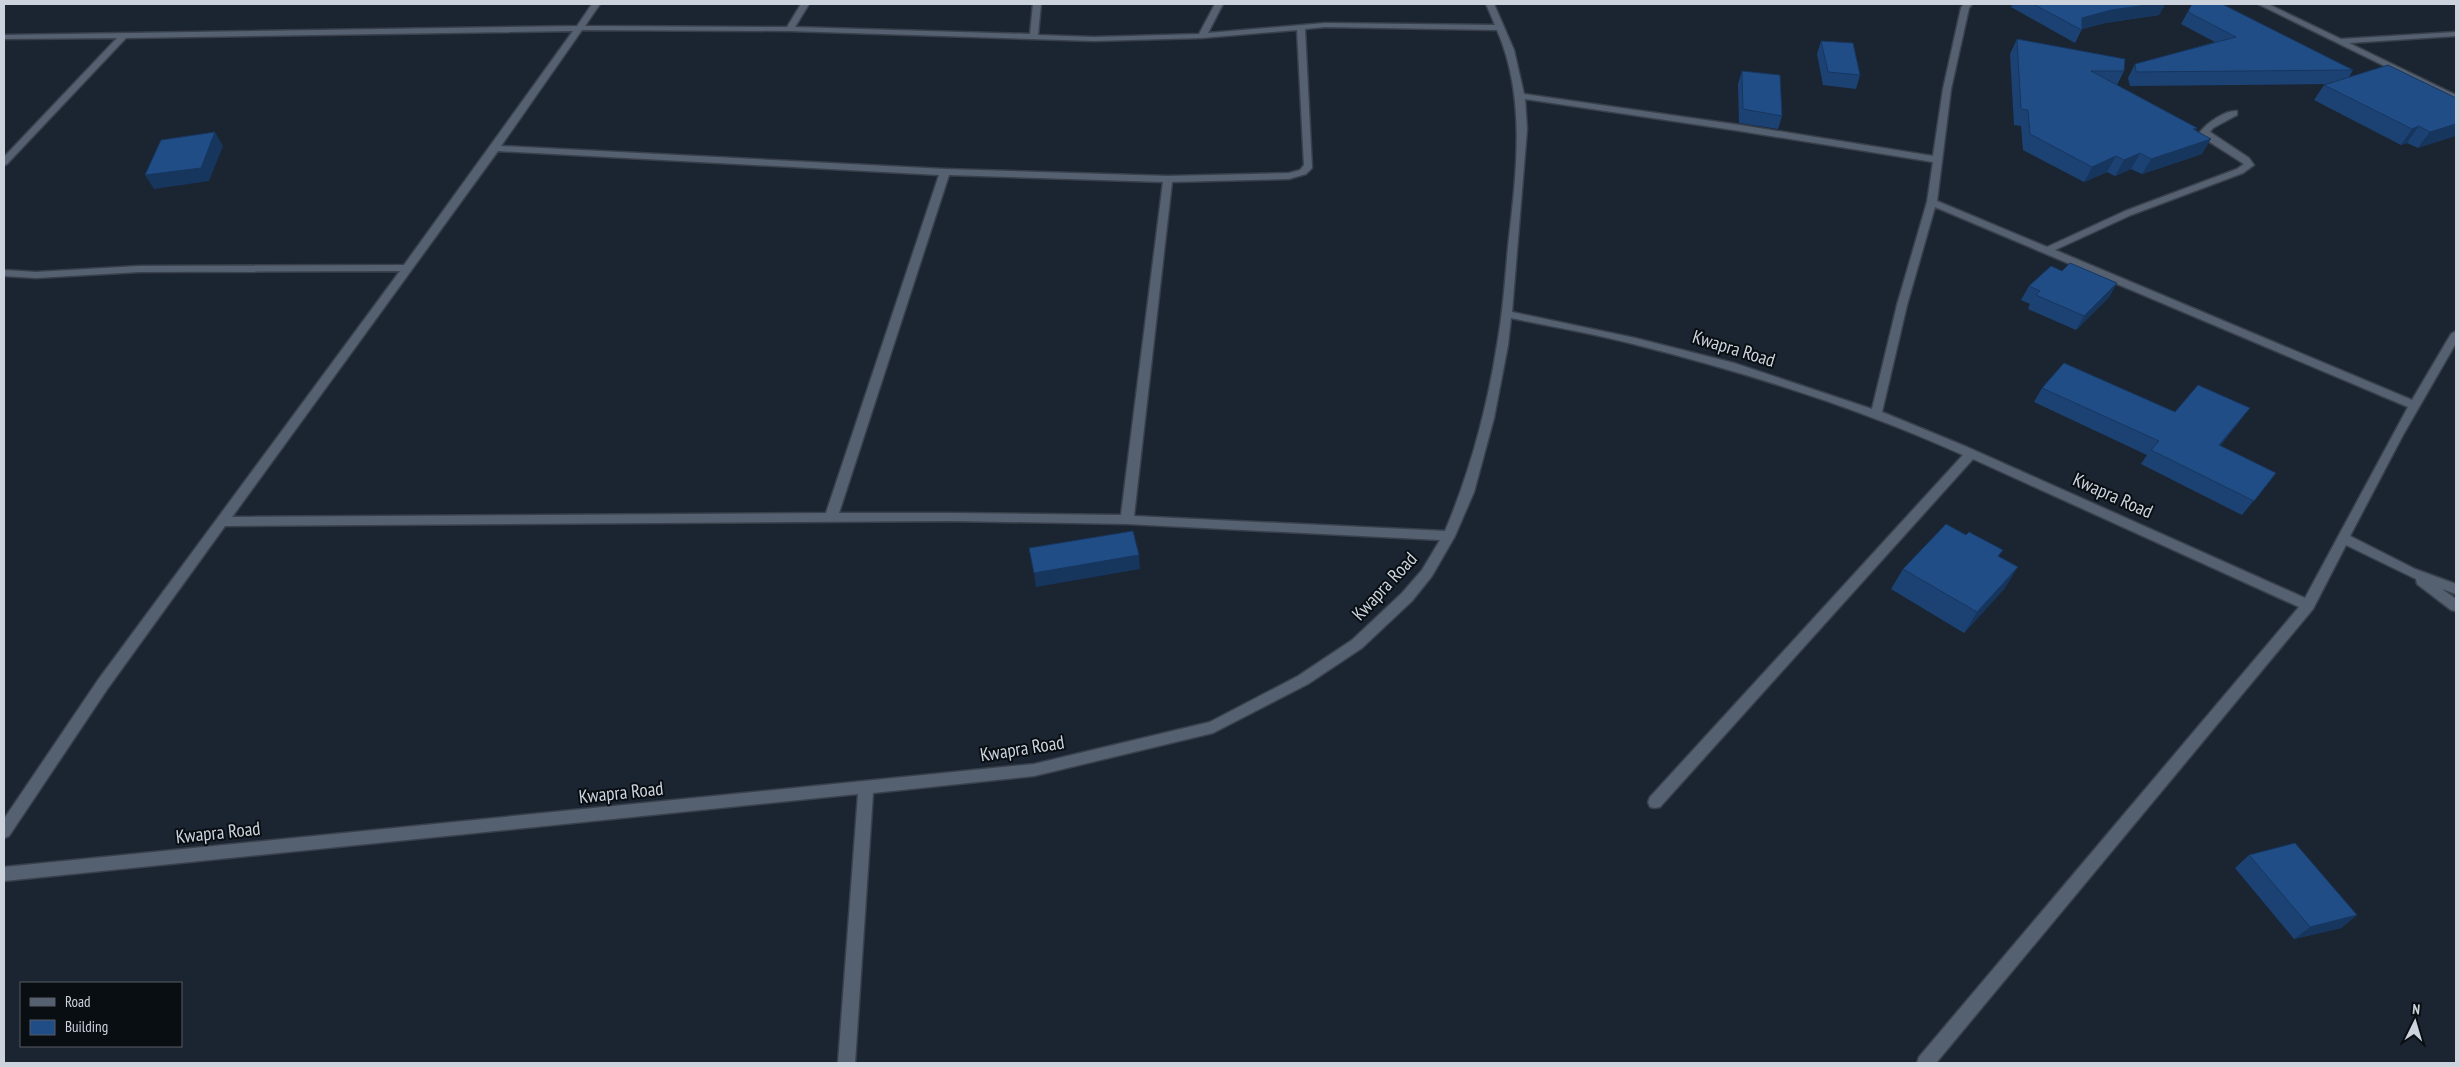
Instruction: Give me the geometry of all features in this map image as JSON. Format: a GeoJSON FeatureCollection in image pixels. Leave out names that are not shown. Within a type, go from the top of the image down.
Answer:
{"type":"FeatureCollection","features":[{"type":"Feature","properties":{"kind":"street"},"geometry":{"type":"LineString","coordinates":[[4,831],[103,684],[495,148],[596,4]]}},
{"type":"Feature","properties":{"kind":"street"},"geometry":{"type":"LineString","coordinates":[[790,29],[805,4]]}},
{"type":"Feature","properties":{"kind":"street"},"geometry":{"type":"LineString","coordinates":[[1034,36],[1037,4]]}},
{"type":"Feature","properties":{"kind":"street"},"geometry":{"type":"LineString","coordinates":[[1202,36],[1219,4]]}},
{"type":"Feature","properties":{"kind":"street"},"geometry":{"type":"LineString","coordinates":[[1490,4],[1510,50],[1520,96],[1521,153],[1507,314]]}},
{"type":"Feature","properties":{"kind":"street"},"geometry":{"type":"LineString","coordinates":[[1876,414],[1902,305],[1932,202],[1947,89],[1965,8],[1968,4]]}},
{"type":"Feature","properties":{"kind":"street"},"geometry":{"type":"LineString","coordinates":[[2262,4],[2456,98]]}},
{"type":"Feature","properties":{"kind":"street"},"geometry":{"type":"LineString","coordinates":[[4,37],[578,28],[790,29],[1094,39],[1202,36],[1301,27],[1359,25],[1500,28]]}},
{"type":"Feature","properties":{"kind":"street"},"geometry":{"type":"LineString","coordinates":[[495,148],[945,172],[1168,179],[1289,176],[1303,172],[1309,166],[1301,27]]}},
{"type":"Feature","properties":{"kind":"street"},"geometry":{"type":"LineString","coordinates":[[2340,41],[2456,34]]}},
{"type":"Feature","properties":{"kind":"street"},"geometry":{"type":"LineString","coordinates":[[4,162],[123,36]]}},
{"type":"Feature","properties":{"kind":"street"},"geometry":{"type":"LineString","coordinates":[[1520,96],[1731,126],[1938,160]]}},
{"type":"Feature","properties":{"kind":"street"},"geometry":{"type":"LineString","coordinates":[[2048,250],[2128,213],[2240,171],[2249,165],[2246,160],[2208,137],[2205,132],[2210,126],[2234,113]]}},
{"type":"Feature","properties":{"kind":"street"},"geometry":{"type":"LineString","coordinates":[[831,518],[945,172]]}},
{"type":"Feature","properties":{"kind":"street"},"geometry":{"type":"LineString","coordinates":[[1127,520],[1168,179]]}},
{"type":"Feature","properties":{"kind":"street"},"geometry":{"type":"LineString","coordinates":[[1932,202],[2415,406]]}},
{"type":"Feature","properties":{"kind":"street"},"geometry":{"type":"LineString","coordinates":[[4,273],[36,274],[139,269],[406,268]]}},
{"type":"Feature","properties":{"kind":"street","name":"Kwapra Road"},"geometry":{"type":"LineString","coordinates":[[4,874],[1034,770],[1213,727],[1303,680],[1357,644],[1407,597],[1427,573],[1449,536],[1468,492],[1498,378],[1507,314],[1635,341],[1714,362],[1876,414],[2308,605]]}},
{"type":"Feature","properties":{"kind":"street"},"geometry":{"type":"LineString","coordinates":[[1925,1063],[2308,605],[2456,334]]}},
{"type":"Feature","properties":{"kind":"street"},"geometry":{"type":"LineString","coordinates":[[1655,802],[1970,455]]}},
{"type":"Feature","properties":{"kind":"street"},"geometry":{"type":"LineString","coordinates":[[221,522],[831,518],[1127,520],[1449,536]]}},
{"type":"Feature","properties":{"kind":"street"},"geometry":{"type":"LineString","coordinates":[[2344,538],[2410,572],[2456,589]]}},
{"type":"Feature","properties":{"kind":"street"},"geometry":{"type":"LineString","coordinates":[[2410,572],[2456,606]]}},
{"type":"Feature","properties":{"kind":"street"},"geometry":{"type":"LineString","coordinates":[[846,1063],[866,787]]}},
{"type":"Feature","properties":{"kind":"building"},"geometry":{"type":"Polygon","coordinates":[[[2033,4],[2154,4],[2111,10],[2082,18],[2082,30],[2033,4]]]}},
{"type":"Feature","properties":{"kind":"building"},"geometry":{"type":"Polygon","coordinates":[[[2192,4],[2222,4],[2353,70],[2136,72],[2135,64],[2236,37],[2188,12],[2192,4]]]}},
{"type":"Feature","properties":{"kind":"building"},"geometry":{"type":"Polygon","coordinates":[[[2017,39],[2125,59],[2124,71],[2091,71],[2197,128],[2193,129],[2211,139],[2151,159],[2140,153],[2124,160],[2116,156],[2092,167],[2030,134],[2028,110],[2021,109],[2017,39]]]}},
{"type":"Feature","properties":{"kind":"building"},"geometry":{"type":"Polygon","coordinates":[[[1821,41],[1853,43],[1860,75],[1828,72],[1821,41]]]}},
{"type":"Feature","properties":{"kind":"building"},"geometry":{"type":"Polygon","coordinates":[[[2388,65],[2456,98],[2456,124],[2430,132],[2419,126],[2412,129],[2324,85],[2388,65]]]}},
{"type":"Feature","properties":{"kind":"building"},"geometry":{"type":"Polygon","coordinates":[[[1742,71],[1780,75],[1782,116],[1743,109],[1742,71]]]}},
{"type":"Feature","properties":{"kind":"building"},"geometry":{"type":"Polygon","coordinates":[[[215,132],[201,168],[145,175],[161,140],[215,132]]]}},
{"type":"Feature","properties":{"kind":"building"},"geometry":{"type":"Polygon","coordinates":[[[2070,263],[2117,283],[2084,316],[2036,295],[2040,291],[2029,286],[2051,266],[2062,271],[2070,263]]]}},
{"type":"Feature","properties":{"kind":"building"},"geometry":{"type":"Polygon","coordinates":[[[2064,363],[2175,412],[2198,385],[2250,408],[2219,445],[2276,473],[2254,501],[2151,450],[2159,441],[2042,388],[2064,363]]]}},
{"type":"Feature","properties":{"kind":"building"},"geometry":{"type":"Polygon","coordinates":[[[1946,524],[1966,535],[1969,532],[2003,550],[1998,556],[2018,567],[1977,612],[1903,569],[1946,524]]]}},
{"type":"Feature","properties":{"kind":"building"},"geometry":{"type":"Polygon","coordinates":[[[1133,531],[1139,555],[1034,573],[1029,548],[1133,531]]]}},
{"type":"Feature","properties":{"kind":"building"},"geometry":{"type":"Polygon","coordinates":[[[2295,843],[2357,915],[2310,927],[2249,855],[2295,843]]]}}]}
